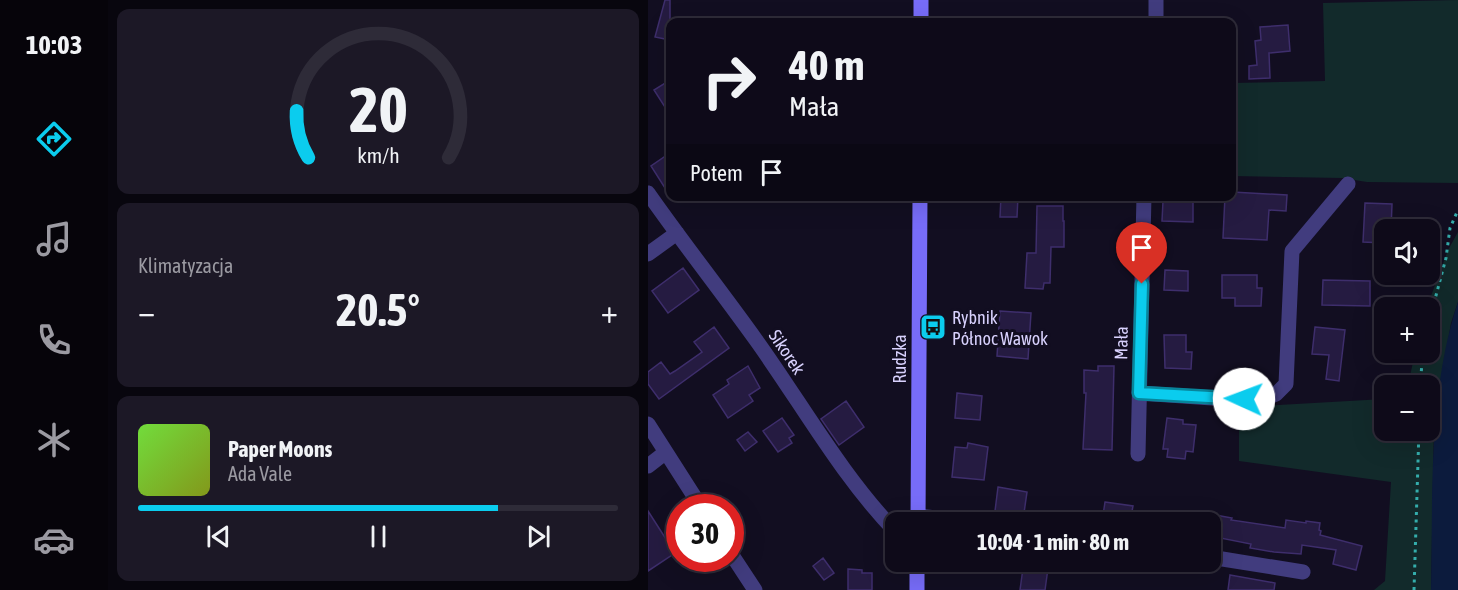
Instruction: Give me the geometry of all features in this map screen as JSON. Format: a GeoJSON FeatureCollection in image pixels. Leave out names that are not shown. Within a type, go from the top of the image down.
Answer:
{"type":"FeatureCollection","features":[{"type":"Feature","properties":{"kind":"main road"},"geometry":{"type":"LineString","coordinates":[[921,0],[921,18]]}},
{"type":"Feature","properties":{"kind":"main road","name":"Rudzka"},"geometry":{"type":"LineString","coordinates":[[918,512],[920,201]]}},
{"type":"Feature","properties":{"kind":"main road"},"geometry":{"type":"LineString","coordinates":[[917,590],[918,572]]}},
{"type":"Feature","properties":{"kind":"street"},"geometry":{"type":"LineString","coordinates":[[1156,0],[1156,18]]}},
{"type":"Feature","properties":{"kind":"street"},"geometry":{"type":"LineString","coordinates":[[1139,393],[1261,400],[1276,394],[1286,384],[1292,251],[1348,184]]}},
{"type":"Feature","properties":{"kind":"street","name":"Sikorek"},"geometry":{"type":"LineString","coordinates":[[648,193],[756,340],[811,422],[885,519]]}},
{"type":"Feature","properties":{"kind":"street","name":"Mała"},"geometry":{"type":"LineString","coordinates":[[1138,454],[1144,201]]}},
{"type":"Feature","properties":{"kind":"street"},"geometry":{"type":"LineString","coordinates":[[648,254],[677,232]]}},
{"type":"Feature","properties":{"kind":"street"},"geometry":{"type":"LineString","coordinates":[[648,424],[693,494]]}},
{"type":"Feature","properties":{"kind":"street"},"geometry":{"type":"LineString","coordinates":[[648,466],[666,452]]}},
{"type":"Feature","properties":{"kind":"street"},"geometry":{"type":"LineString","coordinates":[[1221,559],[1303,572]]}},
{"type":"Feature","properties":{"kind":"street"},"geometry":{"type":"LineString","coordinates":[[743,572],[755,590]]}},
{"type":"Feature","properties":{"kind":"path"},"geometry":{"type":"LineString","coordinates":[[1436,297],[1446,258],[1450,228],[1458,210]]}},
{"type":"Feature","properties":{"kind":"path"},"geometry":{"type":"LineString","coordinates":[[1414,590],[1419,441]]}},
{"type":"Feature","properties":{"kind":"green space"},"geometry":{"type":"Polygon","coordinates":[[[1458,0],[1458,183],[1367,182],[1342,178],[1236,176],[1236,83],[1325,81],[1323,3],[1458,0]]]}},
{"type":"Feature","properties":{"kind":"green space"},"geometry":{"type":"Polygon","coordinates":[[[1458,232],[1458,302],[1451,323],[1440,388],[1440,375],[1410,375],[1413,363],[1440,363],[1440,297],[1431,297],[1435,285],[1440,285],[1440,272],[1458,232]]]}},
{"type":"Feature","properties":{"kind":"green space"},"geometry":{"type":"Polygon","coordinates":[[[1374,400],[1374,441],[1434,441],[1431,590],[1374,590],[1385,581],[1391,482],[1239,461],[1239,406],[1374,400]]]}},
{"type":"Feature","properties":{"kind":"water"},"geometry":{"type":"Polygon","coordinates":[[[1458,302],[1458,590],[1431,590],[1434,444],[1434,441],[1440,441],[1440,381],[1448,336],[1458,302]]]}},
{"type":"Feature","properties":{"kind":"building"},"geometry":{"type":"Polygon","coordinates":[[[665,0],[670,0],[670,18],[666,18],[666,39],[655,37],[665,0]]]}},
{"type":"Feature","properties":{"kind":"building"},"geometry":{"type":"Polygon","coordinates":[[[1288,25],[1290,51],[1269,53],[1270,78],[1249,79],[1249,66],[1257,65],[1255,41],[1261,40],[1260,27],[1288,25]]]}},
{"type":"Feature","properties":{"kind":"building"},"geometry":{"type":"Polygon","coordinates":[[[666,82],[666,109],[654,90],[666,82]]]}},
{"type":"Feature","properties":{"kind":"building"},"geometry":{"type":"Polygon","coordinates":[[[666,156],[666,190],[651,166],[666,156]]]}},
{"type":"Feature","properties":{"kind":"building"},"geometry":{"type":"Polygon","coordinates":[[[1236,192],[1287,195],[1286,211],[1269,210],[1267,240],[1223,238],[1225,201],[1236,201],[1236,192]]]}},
{"type":"Feature","properties":{"kind":"building"},"geometry":{"type":"Polygon","coordinates":[[[1001,201],[1018,201],[1017,217],[1000,217],[1001,201]]]}},
{"type":"Feature","properties":{"kind":"building"},"geometry":{"type":"Polygon","coordinates":[[[1163,201],[1193,201],[1193,222],[1162,221],[1163,201]]]}},
{"type":"Feature","properties":{"kind":"building"},"geometry":{"type":"Polygon","coordinates":[[[1365,203],[1392,204],[1391,219],[1374,219],[1374,243],[1363,242],[1365,203]]]}},
{"type":"Feature","properties":{"kind":"building"},"geometry":{"type":"Polygon","coordinates":[[[1037,206],[1063,206],[1064,247],[1051,247],[1050,283],[1044,283],[1043,289],[1025,288],[1027,253],[1036,253],[1037,206]]]}},
{"type":"Feature","properties":{"kind":"building"},"geometry":{"type":"Polygon","coordinates":[[[683,268],[699,290],[668,313],[652,291],[683,268]]]}},
{"type":"Feature","properties":{"kind":"building"},"geometry":{"type":"Polygon","coordinates":[[[1165,270],[1188,271],[1188,291],[1164,290],[1165,270]]]}},
{"type":"Feature","properties":{"kind":"building"},"geometry":{"type":"Polygon","coordinates":[[[1222,275],[1257,275],[1257,288],[1262,288],[1261,306],[1235,306],[1235,298],[1222,298],[1222,275]]]}},
{"type":"Feature","properties":{"kind":"building"},"geometry":{"type":"Polygon","coordinates":[[[1323,280],[1370,281],[1370,306],[1322,305],[1323,280]]]}},
{"type":"Feature","properties":{"kind":"building"},"geometry":{"type":"Polygon","coordinates":[[[1000,311],[1031,313],[1028,359],[997,356],[1000,311]]]}},
{"type":"Feature","properties":{"kind":"building"},"geometry":{"type":"Polygon","coordinates":[[[714,327],[729,348],[659,399],[648,384],[648,372],[661,362],[670,374],[675,371],[702,352],[694,342],[714,327]]]}},
{"type":"Feature","properties":{"kind":"building"},"geometry":{"type":"Polygon","coordinates":[[[1315,327],[1345,330],[1339,381],[1326,379],[1329,355],[1312,354],[1315,327]]]}},
{"type":"Feature","properties":{"kind":"building"},"geometry":{"type":"Polygon","coordinates":[[[1164,335],[1186,335],[1186,352],[1192,352],[1191,369],[1165,368],[1164,335]]]}},
{"type":"Feature","properties":{"kind":"building"},"geometry":{"type":"Polygon","coordinates":[[[748,366],[760,388],[749,395],[753,401],[728,418],[713,395],[729,384],[727,380],[748,366]]]}},
{"type":"Feature","properties":{"kind":"building"},"geometry":{"type":"Polygon","coordinates":[[[1098,366],[1114,366],[1112,450],[1083,449],[1086,393],[1084,393],[1084,370],[1098,371],[1098,366]]]}},
{"type":"Feature","properties":{"kind":"building"},"geometry":{"type":"Polygon","coordinates":[[[957,393],[982,396],[980,420],[955,418],[957,393]]]}},
{"type":"Feature","properties":{"kind":"building"},"geometry":{"type":"Polygon","coordinates":[[[846,401],[864,427],[839,445],[821,419],[846,401]]]}},
{"type":"Feature","properties":{"kind":"building"},"geometry":{"type":"Polygon","coordinates":[[[782,418],[794,435],[789,438],[792,443],[778,452],[763,431],[782,418]]]}},
{"type":"Feature","properties":{"kind":"building"},"geometry":{"type":"Polygon","coordinates":[[[1167,418],[1183,420],[1183,424],[1196,425],[1193,452],[1186,451],[1185,459],[1167,457],[1168,449],[1163,449],[1167,418]]]}},
{"type":"Feature","properties":{"kind":"building"},"geometry":{"type":"Polygon","coordinates":[[[748,432],[757,442],[745,451],[737,440],[748,432]]]}},
{"type":"Feature","properties":{"kind":"building"},"geometry":{"type":"Polygon","coordinates":[[[968,443],[988,447],[984,480],[952,477],[955,447],[967,448],[968,443]]]}},
{"type":"Feature","properties":{"kind":"building"},"geometry":{"type":"Polygon","coordinates":[[[998,487],[1027,492],[1024,512],[995,511],[998,487]]]}},
{"type":"Feature","properties":{"kind":"building"},"geometry":{"type":"Polygon","coordinates":[[[1105,502],[1133,506],[1132,512],[1104,512],[1105,502]]]}},
{"type":"Feature","properties":{"kind":"building"},"geometry":{"type":"Polygon","coordinates":[[[648,511],[666,539],[666,559],[648,571],[648,511]]]}},
{"type":"Feature","properties":{"kind":"building"},"geometry":{"type":"Polygon","coordinates":[[[1221,516],[1232,518],[1231,520],[1285,528],[1286,520],[1320,523],[1320,535],[1362,546],[1356,570],[1333,564],[1336,550],[1302,545],[1301,554],[1250,548],[1251,544],[1221,538],[1221,516]]]}},
{"type":"Feature","properties":{"kind":"building"},"geometry":{"type":"Polygon","coordinates":[[[823,558],[834,573],[824,580],[813,566],[823,558]]]}},
{"type":"Feature","properties":{"kind":"building"},"geometry":{"type":"Polygon","coordinates":[[[848,569],[872,573],[872,590],[848,590],[848,569]]]}},
{"type":"Feature","properties":{"kind":"building"},"geometry":{"type":"Polygon","coordinates":[[[1022,572],[1047,572],[1045,590],[1020,590],[1022,572]]]}},
{"type":"Feature","properties":{"kind":"building"},"geometry":{"type":"Polygon","coordinates":[[[1230,575],[1275,583],[1274,590],[1228,590],[1230,575]]]}},
{"type":"Feature","properties":{"kind":"place","name":"Rybnik Północ Wawok"},"geometry":{"type":"Point","coordinates":[933,327]}},
{"type":"Feature","properties":{"kind":"route"},"geometry":{"type":"LineString","coordinates":[[1142,284],[1139,393],[1244,399]]}}]}
